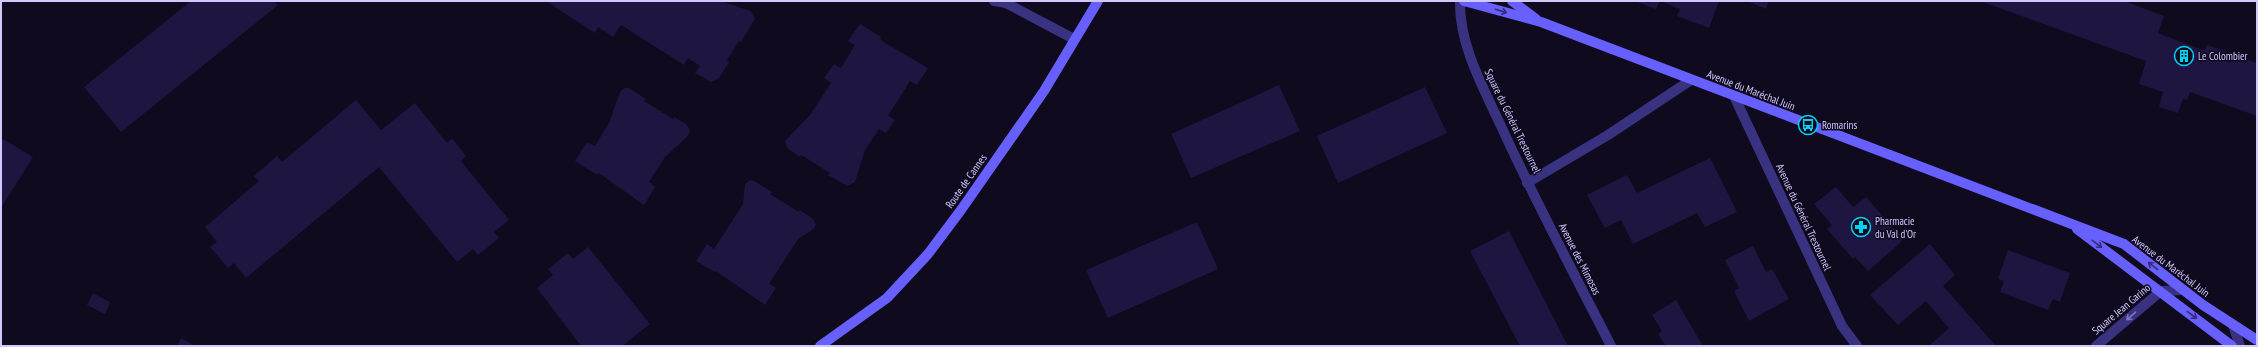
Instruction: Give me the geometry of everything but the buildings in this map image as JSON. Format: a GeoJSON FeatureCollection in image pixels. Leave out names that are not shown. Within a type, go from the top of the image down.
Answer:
{"type":"FeatureCollection","features":[{"type":"Feature","properties":{"kind":"main road","name":"Route de Cannes"},"geometry":{"type":"LineString","coordinates":[[820,346],[887,298],[928,254],[962,210],[1044,91],[1098,1]]}},
{"type":"Feature","properties":{"kind":"main road","name":"Avenue du Maréchal Juin"},"geometry":{"type":"LineString","coordinates":[[1464,1],[1541,22],[1691,80],[2066,220],[2124,244],[2183,290],[2257,340]]}},
{"type":"Feature","properties":{"kind":"main road","name":"Avenue du Maréchal Juin"},"geometry":{"type":"LineString","coordinates":[[1512,1],[1541,22]]}},
{"type":"Feature","properties":{"kind":"main road","name":"Avenue du Maréchal Juin"},"geometry":{"type":"LineString","coordinates":[[2066,220],[2232,346]]}},
{"type":"Feature","properties":{"kind":"street"},"geometry":{"type":"LineString","coordinates":[[994,1],[1006,4],[1074,39]]}},
{"type":"Feature","properties":{"kind":"street","name":"Square du Général Trestournel"},"geometry":{"type":"LineString","coordinates":[[1460,1],[1460,20],[1476,70],[1527,183],[1608,135],[1691,80]]}},
{"type":"Feature","properties":{"kind":"street","name":"Avenue du Général Trestournel"},"geometry":{"type":"LineString","coordinates":[[1734,96],[1842,326],[1857,346]]}},
{"type":"Feature","properties":{"kind":"street","name":"Avenue des Mimosas"},"geometry":{"type":"LineString","coordinates":[[1527,183],[1611,346]]}},
{"type":"Feature","properties":{"kind":"street"},"geometry":{"type":"LineString","coordinates":[[2161,291],[2183,290]]}},
{"type":"Feature","properties":{"kind":"street","name":"Square Jean Garino"},"geometry":{"type":"LineString","coordinates":[[2096,346],[2161,291]]}},
{"type":"Feature","properties":{"kind":"street"},"geometry":{"type":"LineString","coordinates":[[2233,325],[2240,346]]}},
{"type":"Feature","properties":{"kind":"place","name":"Le Colombier"},"geometry":{"type":"Point","coordinates":[2184,56]}},
{"type":"Feature","properties":{"kind":"place","name":"Romarins"},"geometry":{"type":"Point","coordinates":[1808,125]}},
{"type":"Feature","properties":{"kind":"place","name":"Pharmacie du Val d'Or"},"geometry":{"type":"Point","coordinates":[1861,227]}}]}
